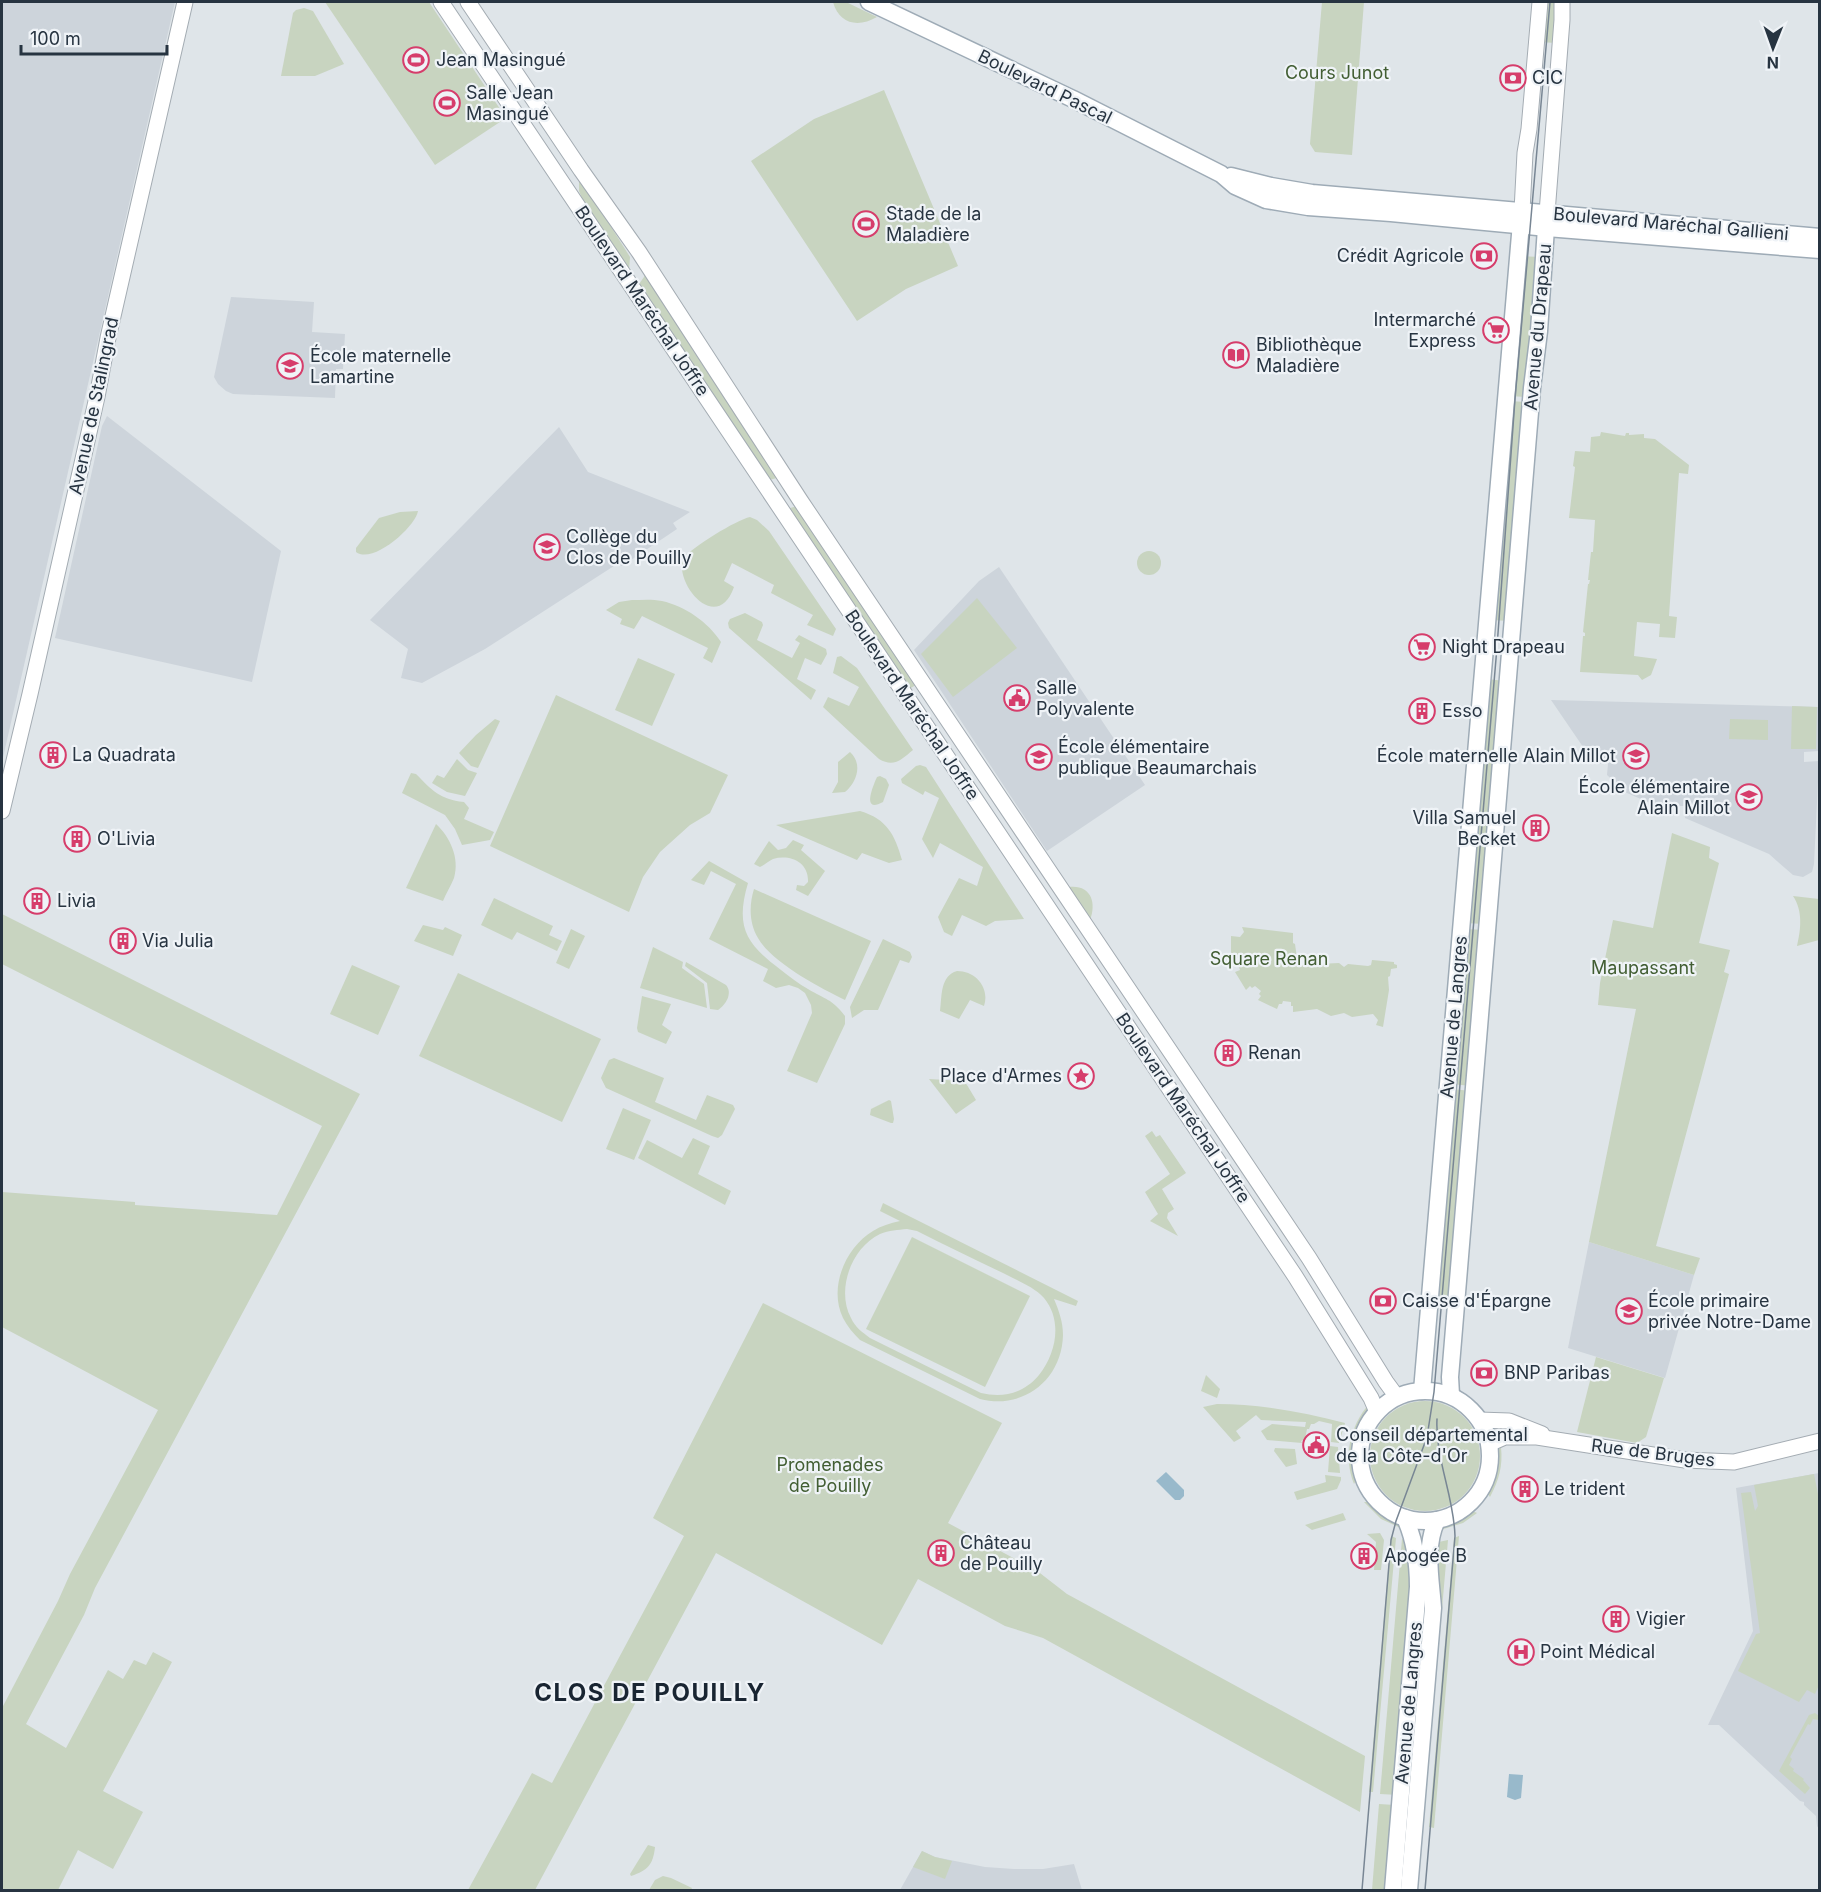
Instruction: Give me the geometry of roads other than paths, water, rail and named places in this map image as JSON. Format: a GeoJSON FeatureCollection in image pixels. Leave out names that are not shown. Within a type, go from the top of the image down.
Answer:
{"type":"FeatureCollection","features":[{"type":"Feature","properties":{"kind":"main road","name":"Avenue de Stalingrad"},"geometry":{"type":"LineString","coordinates":[[2,811],[185,2]]}},
{"type":"Feature","properties":{"kind":"main road","name":"Boulevard Maréchal Joffre"},"geometry":{"type":"LineString","coordinates":[[441,2],[1291,1269],[1371,1398],[1377,1412]]}},
{"type":"Feature","properties":{"kind":"main road","name":"Boulevard Pascal"},"geometry":{"type":"LineString","coordinates":[[869,2],[1073,99],[1239,182],[1266,200],[1291,205],[1521,218]]}},
{"type":"Feature","properties":{"kind":"main road","name":"Avenue du Drapeau"},"geometry":{"type":"LineString","coordinates":[[1486,642],[1525,153],[1540,2]]}},
{"type":"Feature","properties":{"kind":"main road","name":"Avenue du Drapeau"},"geometry":{"type":"LineString","coordinates":[[1510,652],[1532,388],[1539,331],[1562,2]]}},
{"type":"Feature","properties":{"kind":"main road","name":"Boulevard Maréchal Joffre"},"geometry":{"type":"LineString","coordinates":[[471,5],[581,170],[639,252],[790,483],[1309,1258],[1397,1396]]}},
{"type":"Feature","properties":{"kind":"main road"},"geometry":{"type":"LineString","coordinates":[[455,21],[471,5]]}},
{"type":"Feature","properties":{"kind":"main road"},"geometry":{"type":"LineString","coordinates":[[581,170],[572,176],[570,183],[595,231]]}},
{"type":"Feature","properties":{"kind":"main road","name":"Boulevard Maréchal Gallieni"},"geometry":{"type":"LineString","coordinates":[[1521,218],[1820,250]]}},
{"type":"Feature","properties":{"kind":"main road","name":"Boulevard Maréchal Gallieni"},"geometry":{"type":"LineString","coordinates":[[1547,221],[1820,237]]}},
{"type":"Feature","properties":{"kind":"main road"},"geometry":{"type":"LineString","coordinates":[[625,276],[633,273],[637,266],[639,252]]}},
{"type":"Feature","properties":{"kind":"main road"},"geometry":{"type":"LineString","coordinates":[[769,491],[790,483]]}},
{"type":"Feature","properties":{"kind":"main road","name":"Avenue de Langres"},"geometry":{"type":"LineString","coordinates":[[1422,1391],[1486,642]]}},
{"type":"Feature","properties":{"kind":"main road","name":"Avenue de Langres"},"geometry":{"type":"LineString","coordinates":[[1451,1395],[1450,1372],[1510,652]]}},
{"type":"Feature","properties":{"kind":"main road"},"geometry":{"type":"LineString","coordinates":[[907,696],[925,684]]}},
{"type":"Feature","properties":{"kind":"main road"},"geometry":{"type":"LineString","coordinates":[[1046,904],[1056,880]]}},
{"type":"Feature","properties":{"kind":"main road"},"geometry":{"type":"LineString","coordinates":[[1066,934],[1089,929]]}},
{"type":"Feature","properties":{"kind":"main road"},"geometry":{"type":"LineString","coordinates":[[1291,1269],[1309,1258]]}},
{"type":"Feature","properties":{"kind":"main road"},"geometry":{"type":"LineString","coordinates":[[1422,1391],[1451,1395],[1476,1414],[1489,1444],[1486,1477],[1480,1489],[1465,1506],[1454,1514],[1437,1520],[1419,1521],[1388,1510],[1379,1503],[1363,1480],[1360,1463],[1364,1431],[1377,1412],[1397,1396],[1422,1391]]}},
{"type":"Feature","properties":{"kind":"main road","name":"Rue de Bruges"},"geometry":{"type":"LineString","coordinates":[[1479,1420],[1509,1421],[1556,1439]]}},
{"type":"Feature","properties":{"kind":"main road","name":"Rue de Bruges"},"geometry":{"type":"LineString","coordinates":[[1489,1444],[1505,1437],[1537,1437],[1685,1460],[1734,1462],[1820,1442]]}},
{"type":"Feature","properties":{"kind":"main road","name":"Avenue de Langres"},"geometry":{"type":"LineString","coordinates":[[1393,1890],[1418,1587],[1418,1563],[1414,1540],[1406,1518]]}},
{"type":"Feature","properties":{"kind":"main road","name":"Avenue de Langres"},"geometry":{"type":"LineString","coordinates":[[1409,1890],[1433,1608],[1429,1561],[1430,1541],[1437,1520]]}},
{"type":"Feature","properties":{"kind":"water"},"geometry":{"type":"Polygon","coordinates":[[[1166,1472],[1184,1490],[1184,1496],[1180,1500],[1175,1500],[1156,1481],[1166,1472]]]}},
{"type":"Feature","properties":{"kind":"water"},"geometry":{"type":"Polygon","coordinates":[[[1509,1774],[1523,1775],[1521,1798],[1515,1800],[1507,1797],[1509,1774]]]}},
{"type":"Feature","properties":{"kind":"tram line"},"geometry":{"type":"LineString","coordinates":[[1362,1890],[1391,1540],[1427,1437],[1434,1392],[1497,647],[1515,399],[1550,2]]}},
{"type":"Feature","properties":{"kind":"tram line"},"geometry":{"type":"LineString","coordinates":[[1425,1890],[1455,1536],[1439,1449],[1437,1419]]}},
{"type":"Feature","properties":{"kind":"place","name":"Jean Masingué"},"geometry":{"type":"Point","coordinates":[416,60]}},
{"type":"Feature","properties":{"kind":"place","name":"CIC"},"geometry":{"type":"Point","coordinates":[1513,78]}},
{"type":"Feature","properties":{"kind":"place","name":"Salle Jean Masingué"},"geometry":{"type":"Point","coordinates":[447,103]}},
{"type":"Feature","properties":{"kind":"place","name":"Stade de la Maladière"},"geometry":{"type":"Point","coordinates":[866,224]}},
{"type":"Feature","properties":{"kind":"place","name":"Crédit Agricole"},"geometry":{"type":"Point","coordinates":[1484,256]}},
{"type":"Feature","properties":{"kind":"place","name":"Intermarché Express"},"geometry":{"type":"Point","coordinates":[1496,330]}},
{"type":"Feature","properties":{"kind":"place","name":"Bibliothèque Maladière"},"geometry":{"type":"Point","coordinates":[1236,355]}},
{"type":"Feature","properties":{"kind":"place","name":"École maternelle Lamartine"},"geometry":{"type":"Point","coordinates":[290,366]}},
{"type":"Feature","properties":{"kind":"place","name":"Collège du Clos de Pouilly"},"geometry":{"type":"Point","coordinates":[547,547]}},
{"type":"Feature","properties":{"kind":"place","name":"Night Drapeau"},"geometry":{"type":"Point","coordinates":[1422,647]}},
{"type":"Feature","properties":{"kind":"place","name":"Salle Polyvalente"},"geometry":{"type":"Point","coordinates":[1017,698]}},
{"type":"Feature","properties":{"kind":"place","name":"Esso"},"geometry":{"type":"Point","coordinates":[1422,711]}},
{"type":"Feature","properties":{"kind":"place","name":"La Quadrata"},"geometry":{"type":"Point","coordinates":[53,755]}},
{"type":"Feature","properties":{"kind":"place","name":"École maternelle Alain Millot"},"geometry":{"type":"Point","coordinates":[1636,756]}},
{"type":"Feature","properties":{"kind":"place","name":"École élémentaire publique Beaumarchais"},"geometry":{"type":"Point","coordinates":[1039,757]}},
{"type":"Feature","properties":{"kind":"place","name":"École élémentaire Alain Millot"},"geometry":{"type":"Point","coordinates":[1749,797]}},
{"type":"Feature","properties":{"kind":"place","name":"Villa Samuel Becket"},"geometry":{"type":"Point","coordinates":[1536,828]}},
{"type":"Feature","properties":{"kind":"place","name":"O'Livia"},"geometry":{"type":"Point","coordinates":[77,839]}},
{"type":"Feature","properties":{"kind":"place","name":"Livia"},"geometry":{"type":"Point","coordinates":[37,901]}},
{"type":"Feature","properties":{"kind":"place","name":"Via Julia"},"geometry":{"type":"Point","coordinates":[123,941]}},
{"type":"Feature","properties":{"kind":"place","name":"Renan"},"geometry":{"type":"Point","coordinates":[1228,1053]}},
{"type":"Feature","properties":{"kind":"place","name":"Place d'Armes"},"geometry":{"type":"Point","coordinates":[1081,1076]}},
{"type":"Feature","properties":{"kind":"place","name":"Caisse d'Épargne"},"geometry":{"type":"Point","coordinates":[1383,1301]}},
{"type":"Feature","properties":{"kind":"place","name":"École primaire privée Notre-Dame"},"geometry":{"type":"Point","coordinates":[1629,1311]}},
{"type":"Feature","properties":{"kind":"place","name":"BNP Paribas"},"geometry":{"type":"Point","coordinates":[1484,1373]}},
{"type":"Feature","properties":{"kind":"place","name":"Conseil départemental de la Côte-d'Or"},"geometry":{"type":"Point","coordinates":[1316,1445]}},
{"type":"Feature","properties":{"kind":"place","name":"Le trident"},"geometry":{"type":"Point","coordinates":[1525,1489]}},
{"type":"Feature","properties":{"kind":"place","name":"Château de Pouilly"},"geometry":{"type":"Point","coordinates":[941,1553]}},
{"type":"Feature","properties":{"kind":"place","name":"Apogée B"},"geometry":{"type":"Point","coordinates":[1364,1556]}},
{"type":"Feature","properties":{"kind":"place","name":"Vigier"},"geometry":{"type":"Point","coordinates":[1616,1619]}},
{"type":"Feature","properties":{"kind":"place","name":"Point Médical"},"geometry":{"type":"Point","coordinates":[1521,1652]}},
{"type":"Feature","properties":{"kind":"district","name":"CLOS DE POUILLY"},"geometry":{"type":"Point","coordinates":[650,1693]}},
{"type":"Feature","properties":{"kind":"park label","name":"Cours Junot"},"geometry":{"type":"Point","coordinates":[1337,73]}},
{"type":"Feature","properties":{"kind":"park label","name":"Square Renan"},"geometry":{"type":"Point","coordinates":[1269,959]}},
{"type":"Feature","properties":{"kind":"park label","name":"Maupassant"},"geometry":{"type":"Point","coordinates":[1643,968]}},
{"type":"Feature","properties":{"kind":"park label","name":"Promenades de Pouilly"},"geometry":{"type":"Point","coordinates":[830,1475]}}]}
